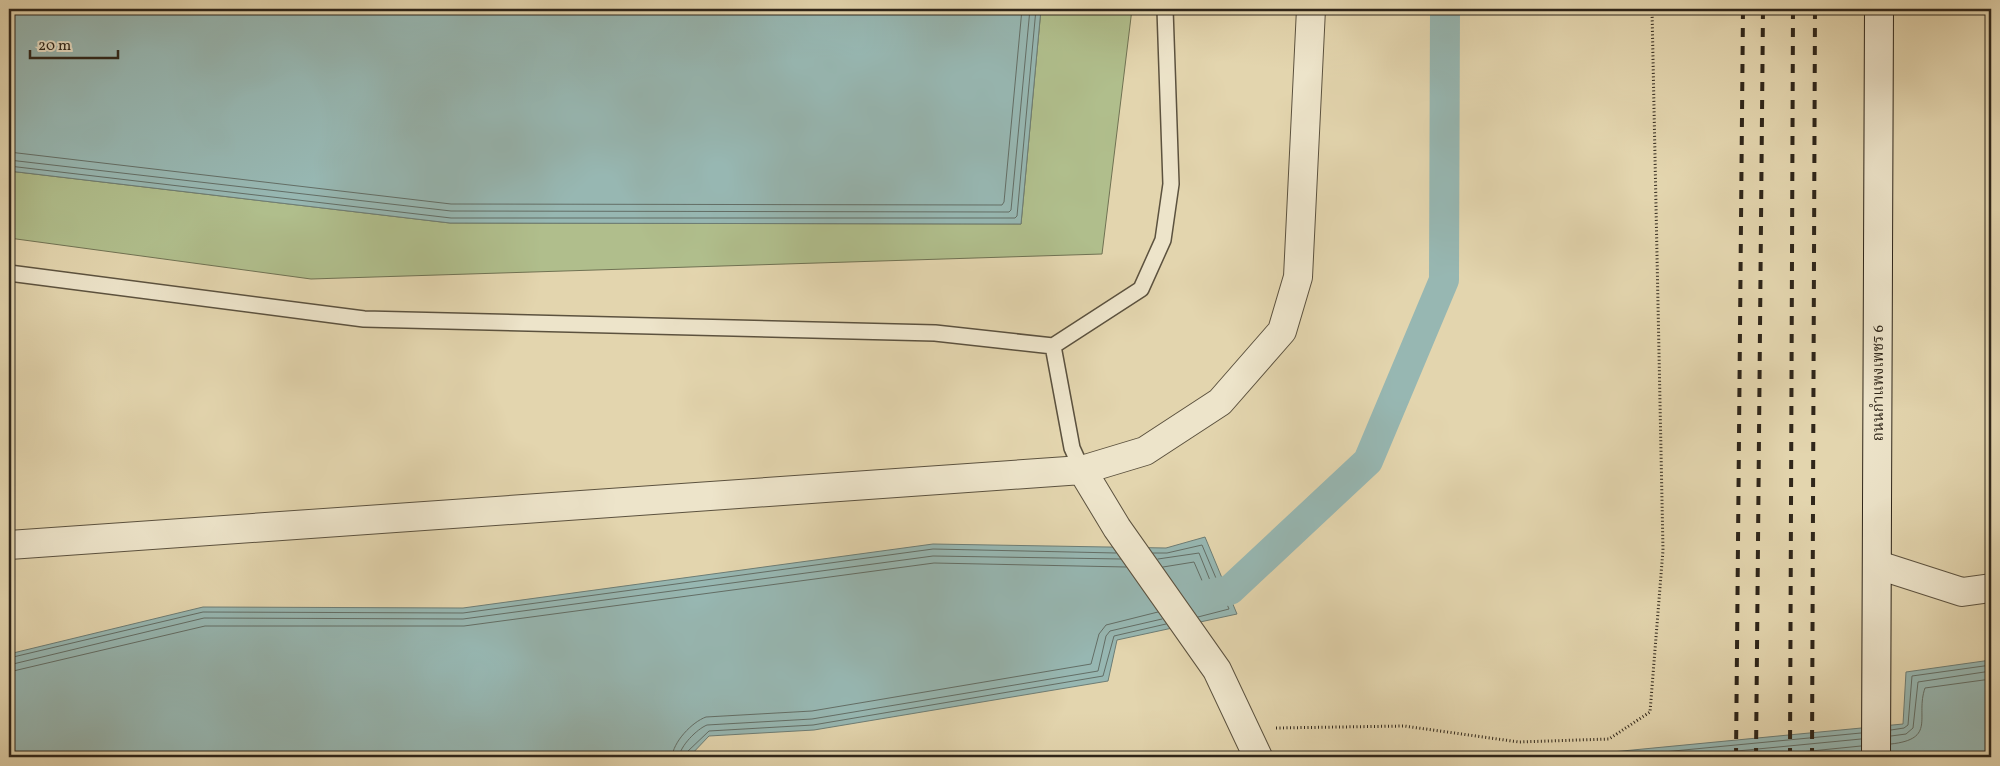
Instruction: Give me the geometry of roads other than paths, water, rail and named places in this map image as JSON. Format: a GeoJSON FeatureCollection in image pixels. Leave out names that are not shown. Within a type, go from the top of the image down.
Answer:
{"type":"FeatureCollection","features":[{"type":"Feature","properties":{"kind":"street"},"geometry":{"type":"LineString","coordinates":[[9,545],[1082,470],[1145,451],[1220,402],[1282,331],[1298,277],[1311,9]]}},
{"type":"Feature","properties":{"kind":"street","name":"ถนนกำแพงเพชร 6"},"geometry":{"type":"LineString","coordinates":[[1876,757],[1879,9]]}},
{"type":"Feature","properties":{"kind":"street"},"geometry":{"type":"LineString","coordinates":[[1082,470],[1117,528],[1217,670],[1258,757]]}},
{"type":"Feature","properties":{"kind":"street"},"geometry":{"type":"LineString","coordinates":[[1878,564],[1962,592],[1991,588]]}},
{"type":"Feature","properties":{"kind":"lane"},"geometry":{"type":"LineString","coordinates":[[9,273],[364,319],[935,333],[1053,346],[1141,289],[1163,240],[1171,184],[1165,9]]}},
{"type":"Feature","properties":{"kind":"lane"},"geometry":{"type":"LineString","coordinates":[[1053,346],[1072,448],[1082,470]]}},
{"type":"Feature","properties":{"kind":"water"},"geometry":{"type":"Polygon","coordinates":[[[9,9],[1041,9],[1021,224],[450,223],[9,171],[9,9]]]}},
{"type":"Feature","properties":{"kind":"water"},"geometry":{"type":"Polygon","coordinates":[[[1205,537],[1237,614],[1117,640],[1108,681],[814,730],[709,736],[689,757],[9,757],[9,654],[203,607],[463,608],[933,544],[1166,548],[1205,537]]]}},
{"type":"Feature","properties":{"kind":"water"},"geometry":{"type":"Polygon","coordinates":[[[1991,660],[1991,757],[1560,757],[1903,724],[1906,672],[1991,660]]]}},
{"type":"Feature","properties":{"kind":"waterway"},"geometry":{"type":"LineString","coordinates":[[1186,599],[1230,590],[1368,461],[1444,280],[1445,9]]}},
{"type":"Feature","properties":{"kind":"railway"},"geometry":{"type":"LineString","coordinates":[[1736,757],[1743,9]]}},
{"type":"Feature","properties":{"kind":"railway"},"geometry":{"type":"LineString","coordinates":[[1756,757],[1763,9]]}},
{"type":"Feature","properties":{"kind":"railway"},"geometry":{"type":"LineString","coordinates":[[1790,757],[1793,9]]}},
{"type":"Feature","properties":{"kind":"railway"},"geometry":{"type":"LineString","coordinates":[[1812,757],[1815,9]]}}]}
